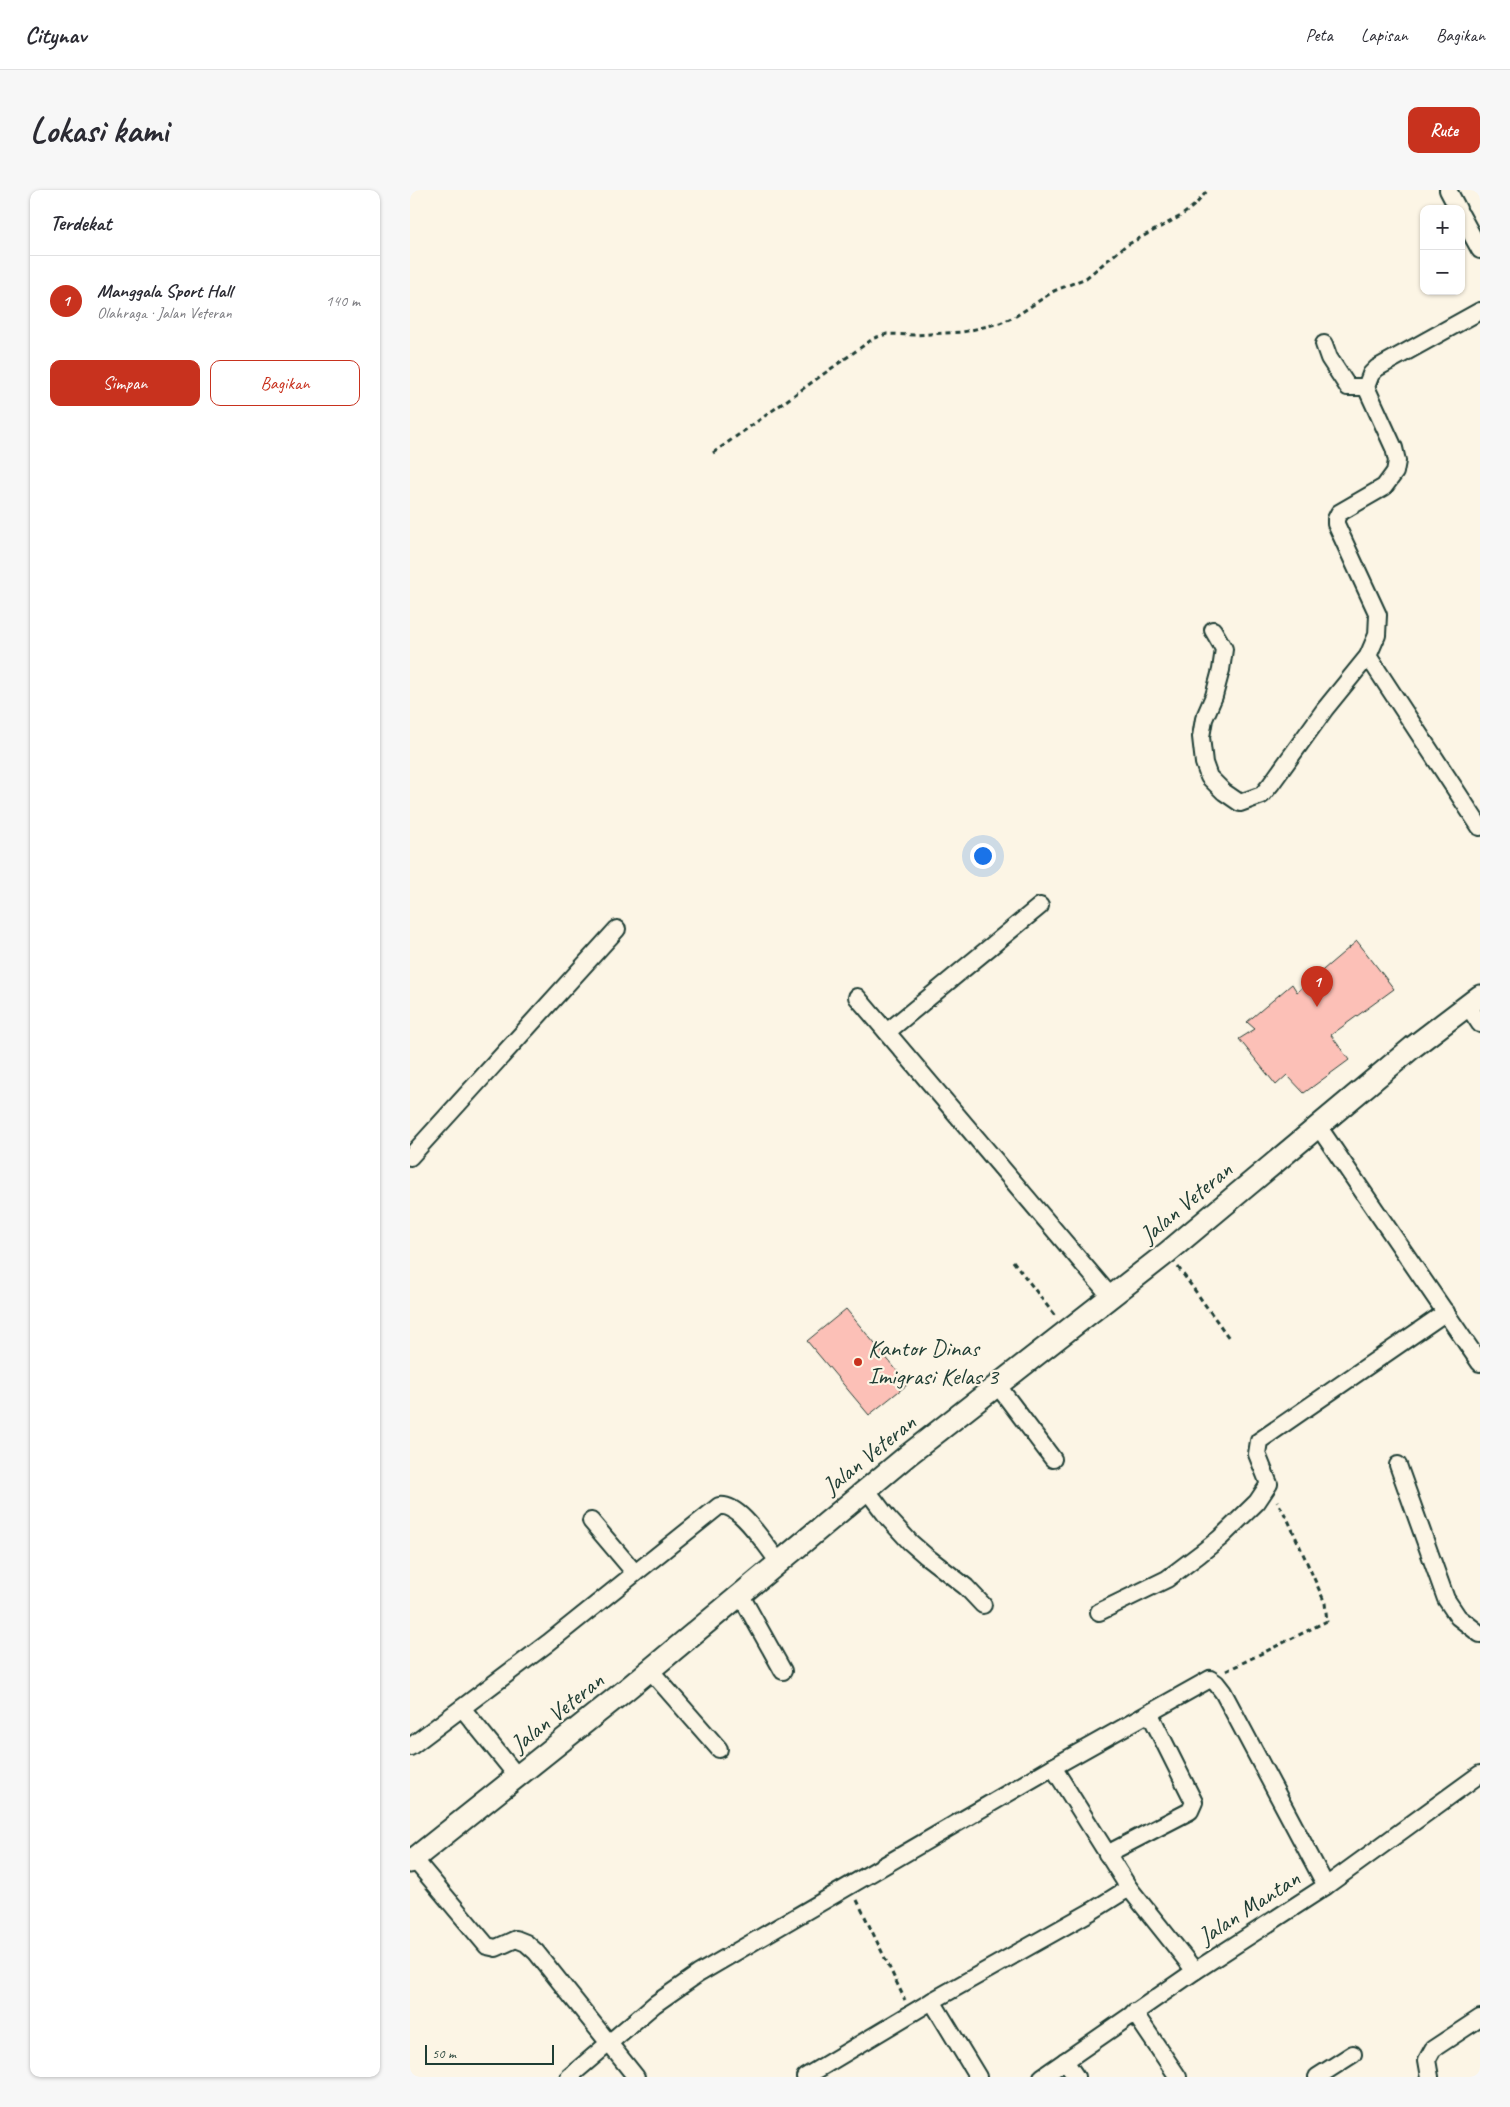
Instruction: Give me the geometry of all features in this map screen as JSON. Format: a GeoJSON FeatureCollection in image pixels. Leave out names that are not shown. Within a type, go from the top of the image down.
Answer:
{"type":"FeatureCollection","features":[{"type":"Feature","properties":{"kind":"street"},"geometry":{"type":"LineString","coordinates":[[1449,192],[1456,205]]}},
{"type":"Feature","properties":{"kind":"street"},"geometry":{"type":"LineString","coordinates":[[1465,222],[1480,250]]}},
{"type":"Feature","properties":{"kind":"street"},"geometry":{"type":"LineString","coordinates":[[1213,630],[1224,649],[1214,696],[1204,719],[1201,737],[1204,762],[1209,778],[1233,800],[1240,803],[1262,795],[1325,709],[1368,656],[1377,635],[1378,615],[1336,524],[1336,518],[1344,510],[1384,487],[1396,472],[1397,461],[1394,448],[1366,387],[1368,380],[1377,368],[1480,311]]}},
{"type":"Feature","properties":{"kind":"street"},"geometry":{"type":"LineString","coordinates":[[1324,344],[1329,358],[1348,386],[1366,387]]}},
{"type":"Feature","properties":{"kind":"street"},"geometry":{"type":"LineString","coordinates":[[1368,656],[1480,827]]}},
{"type":"Feature","properties":{"kind":"street"},"geometry":{"type":"LineString","coordinates":[[887,1032],[1040,906]]}},
{"type":"Feature","properties":{"kind":"street"},"geometry":{"type":"LineString","coordinates":[[410,1158],[617,929]]}},
{"type":"Feature","properties":{"kind":"street"},"geometry":{"type":"LineString","coordinates":[[857,997],[1111,1296]]}},
{"type":"Feature","properties":{"kind":"street"},"geometry":{"type":"LineString","coordinates":[[1474,1001],[1480,1024]]}},
{"type":"Feature","properties":{"kind":"street","name":"Jalan Veteran"},"geometry":{"type":"LineString","coordinates":[[412,1861],[650,1670],[866,1489],[1168,1252],[1413,1047],[1474,1001]]}},
{"type":"Feature","properties":{"kind":"street"},"geometry":{"type":"LineString","coordinates":[[1318,1126],[1480,1364]]}},
{"type":"Feature","properties":{"kind":"street"},"geometry":{"type":"LineString","coordinates":[[1099,1612],[1167,1578],[1220,1538],[1257,1502],[1269,1487],[1269,1480],[1257,1454],[1259,1441],[1446,1312]]}},
{"type":"Feature","properties":{"kind":"street"},"geometry":{"type":"LineString","coordinates":[[998,1386],[1054,1460]]}},
{"type":"Feature","properties":{"kind":"street"},"geometry":{"type":"LineString","coordinates":[[1398,1465],[1446,1599],[1458,1617],[1480,1634]]}},
{"type":"Feature","properties":{"kind":"street"},"geometry":{"type":"LineString","coordinates":[[866,1489],[888,1518],[910,1542],[966,1587],[983,1605]]}},
{"type":"Feature","properties":{"kind":"street"},"geometry":{"type":"LineString","coordinates":[[410,1746],[548,1643],[719,1506],[725,1505],[739,1513],[779,1562]]}},
{"type":"Feature","properties":{"kind":"street"},"geometry":{"type":"LineString","coordinates":[[592,1521],[635,1573]]}},
{"type":"Feature","properties":{"kind":"street"},"geometry":{"type":"LineString","coordinates":[[740,1594],[783,1671]]}},
{"type":"Feature","properties":{"kind":"street"},"geometry":{"type":"LineString","coordinates":[[650,1670],[719,1748]]}},
{"type":"Feature","properties":{"kind":"street"},"geometry":{"type":"LineString","coordinates":[[569,2077],[609,2041],[655,2004],[690,1980],[1053,1767],[1210,1679],[1223,1692],[1326,1886]]}},
{"type":"Feature","properties":{"kind":"street"},"geometry":{"type":"LineString","coordinates":[[462,1708],[517,1776]]}},
{"type":"Feature","properties":{"kind":"street"},"geometry":{"type":"LineString","coordinates":[[1107,1854],[1190,1811],[1194,1802],[1150,1714]]}},
{"type":"Feature","properties":{"kind":"street"},"geometry":{"type":"LineString","coordinates":[[1053,1767],[1129,1888],[1195,1970]]}},
{"type":"Feature","properties":{"kind":"street","name":"Jalan Mantan"},"geometry":{"type":"LineString","coordinates":[[1042,2077],[1195,1970],[1326,1886],[1480,1774]]}},
{"type":"Feature","properties":{"kind":"street"},"geometry":{"type":"LineString","coordinates":[[412,1861],[487,1946],[496,1948],[516,1939],[526,1943],[609,2041],[636,2077]]}},
{"type":"Feature","properties":{"kind":"street"},"geometry":{"type":"LineString","coordinates":[[805,2077],[932,2001],[1092,1911],[1129,1888]]}},
{"type":"Feature","properties":{"kind":"street"},"geometry":{"type":"LineString","coordinates":[[932,2001],[978,2077]]}},
{"type":"Feature","properties":{"kind":"street"},"geometry":{"type":"LineString","coordinates":[[1134,2012],[1178,2077]]}},
{"type":"Feature","properties":{"kind":"street"},"geometry":{"type":"LineString","coordinates":[[1430,2077],[1427,2060],[1433,2049],[1480,2018]]}},
{"type":"Feature","properties":{"kind":"street"},"geometry":{"type":"LineString","coordinates":[[1317,2077],[1353,2054]]}},
{"type":"Feature","properties":{"kind":"street"},"geometry":{"type":"LineString","coordinates":[[1065,2060],[1076,2077]]}},
{"type":"Feature","properties":{"kind":"path"},"geometry":{"type":"LineString","coordinates":[[714,453],[874,338],[887,334],[914,335],[963,332],[1000,323],[1016,316],[1054,291],[1086,278],[1125,246],[1181,216],[1196,204],[1208,190]]}},
{"type":"Feature","properties":{"kind":"path"},"geometry":{"type":"LineString","coordinates":[[1168,1252],[1228,1338]]}},
{"type":"Feature","properties":{"kind":"path"},"geometry":{"type":"LineString","coordinates":[[1013,1261],[1066,1331]]}},
{"type":"Feature","properties":{"kind":"path"},"geometry":{"type":"LineString","coordinates":[[1210,1679],[1327,1621],[1325,1602],[1288,1520],[1269,1487]]}},
{"type":"Feature","properties":{"kind":"path"},"geometry":{"type":"LineString","coordinates":[[850,1886],[912,2014]]}},
{"type":"Feature","properties":{"kind":"building"},"geometry":{"type":"Polygon","coordinates":[[[1357,941],[1394,989],[1331,1035],[1349,1060],[1304,1093],[1287,1075],[1276,1085],[1239,1039],[1255,1029],[1247,1022],[1292,984],[1297,992],[1357,941]]]}},
{"type":"Feature","properties":{"kind":"building","name":"Kantor Dinas Imigrasi Kelas 3"},"geometry":{"type":"Polygon","coordinates":[[[846,1309],[908,1384],[869,1415],[807,1341],[846,1309]]]}},
{"type":"Feature","properties":{"kind":"place","name":"Manggala Sport Hall"},"geometry":{"type":"Point","coordinates":[1317,1007]}},
{"type":"Feature","properties":{"kind":"place","name":"Kantor Dinas Imigrasi Kelas 3"},"geometry":{"type":"Point","coordinates":[858,1362]}}]}
